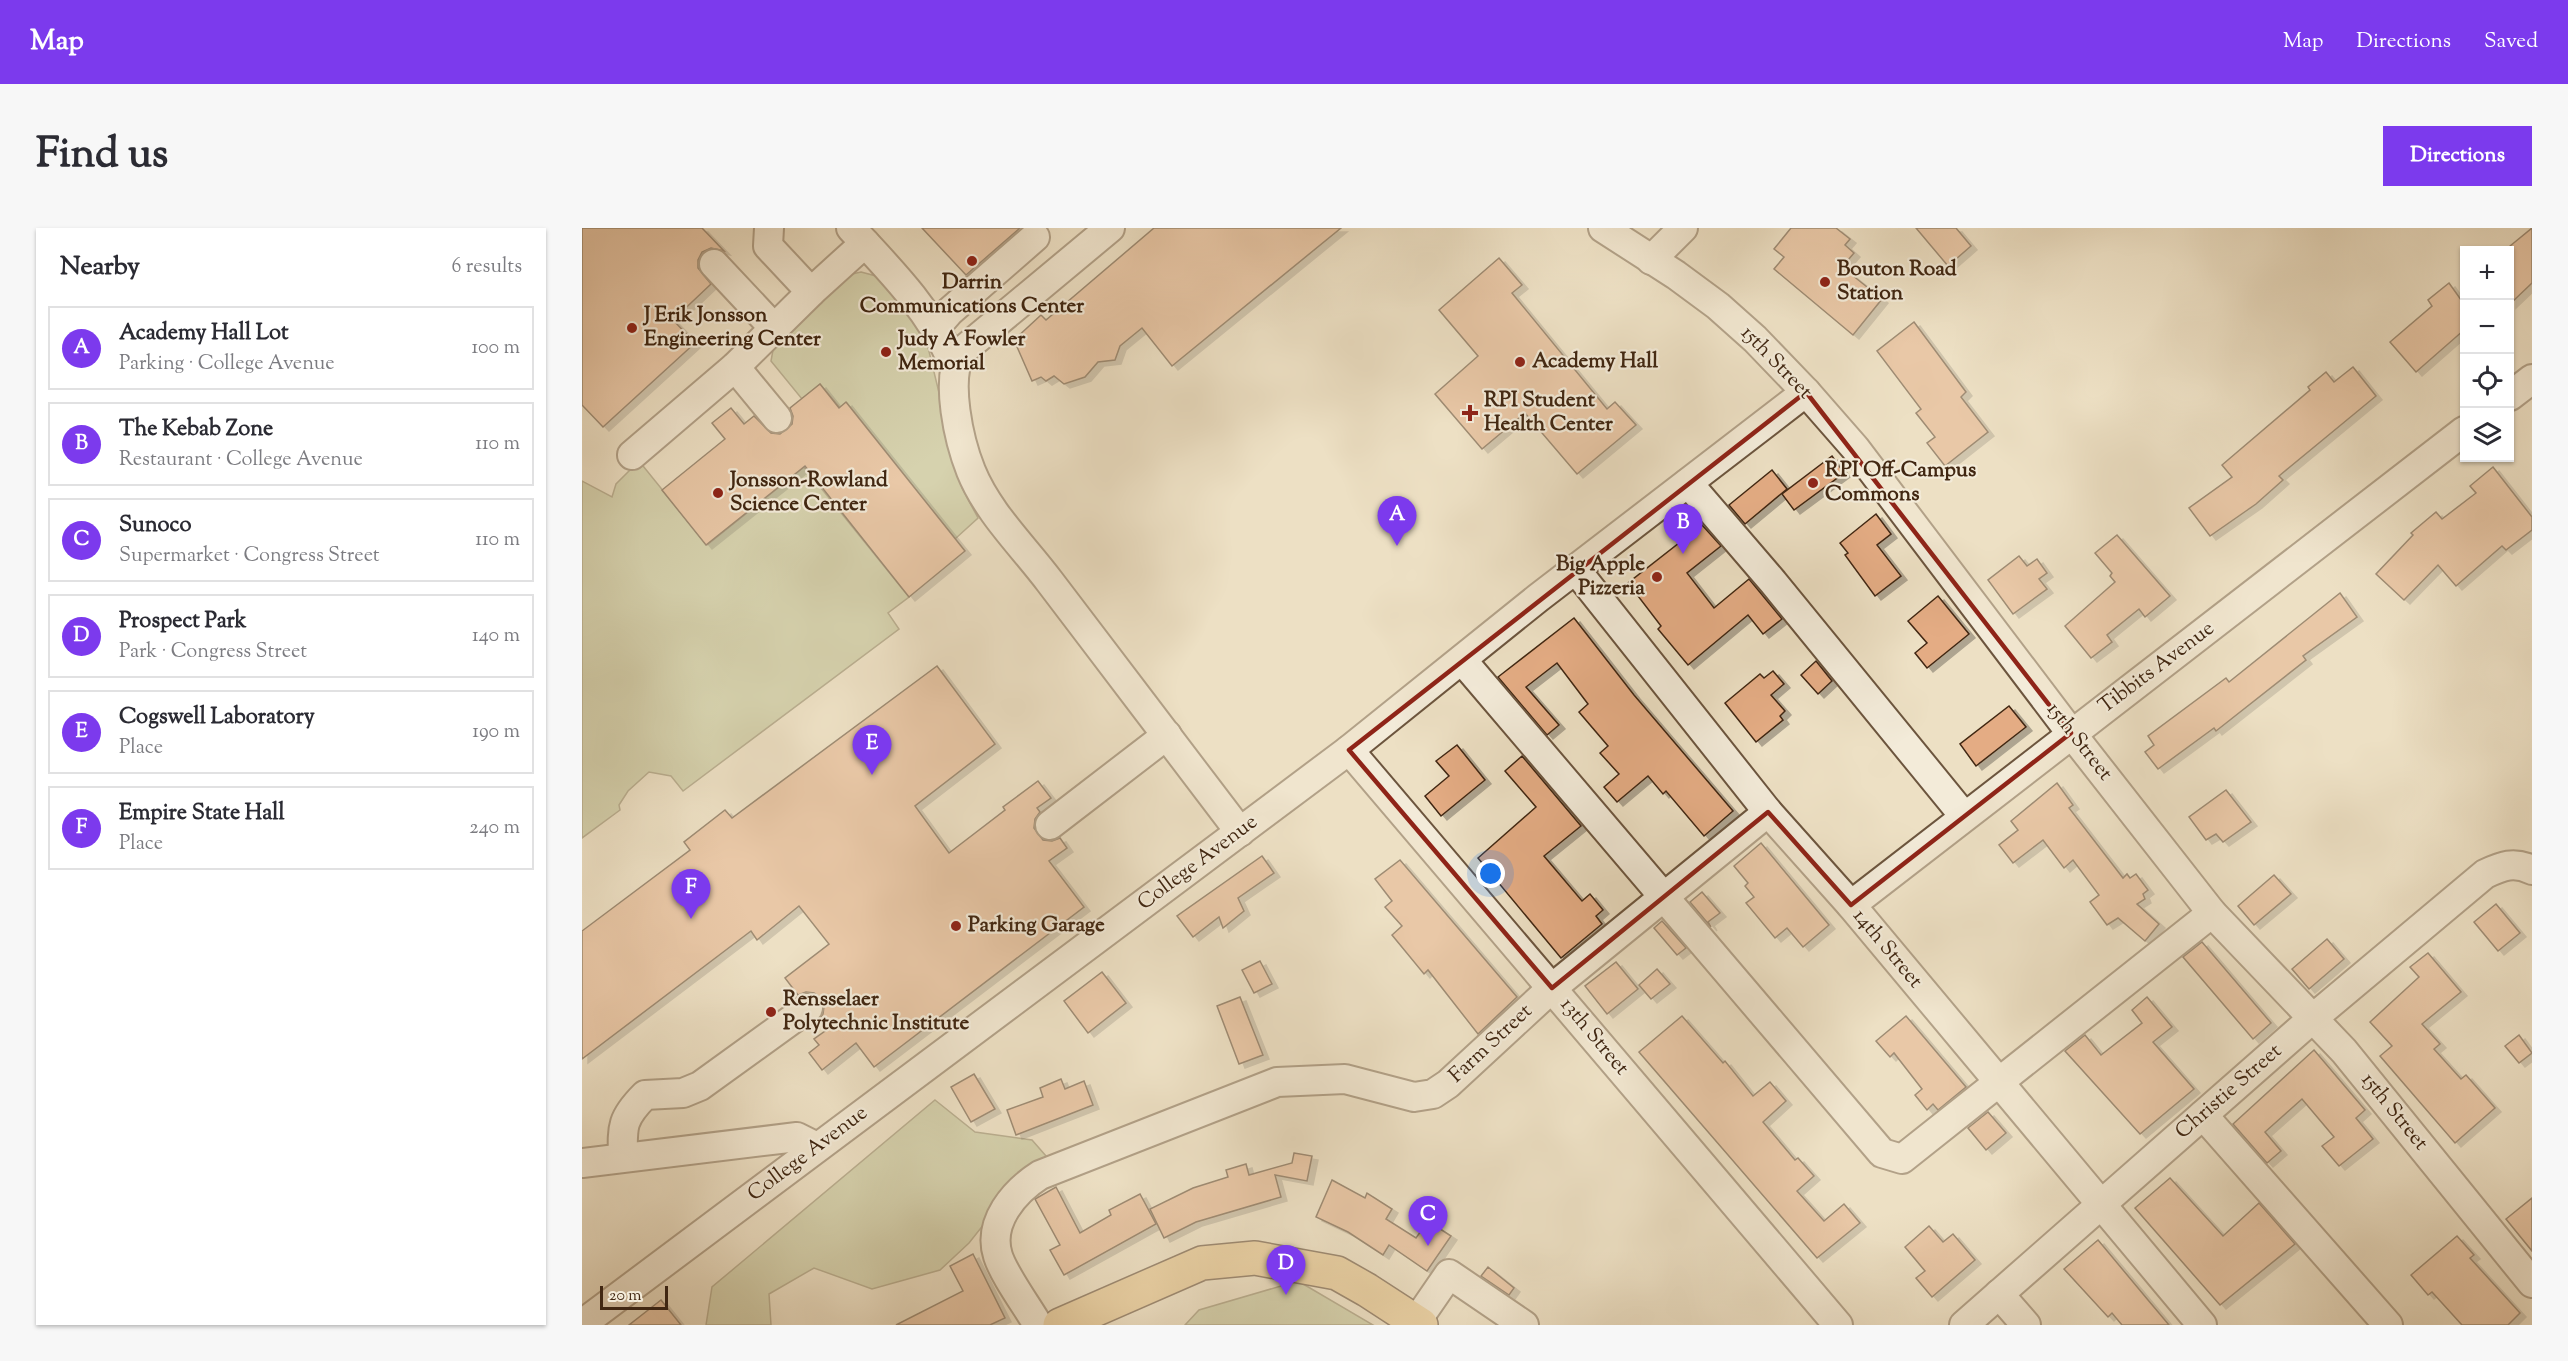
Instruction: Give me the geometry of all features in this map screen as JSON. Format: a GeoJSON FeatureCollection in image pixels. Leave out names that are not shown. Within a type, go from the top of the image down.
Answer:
{"type":"FeatureCollection","features":[{"type":"Feature","properties":{"kind":"main road"},"geometry":{"type":"LineString","coordinates":[[1060,1325],[1202,1263],[1255,1258],[1336,1274],[1367,1290],[1418,1323]]}},
{"type":"Feature","properties":{"kind":"street"},"geometry":{"type":"LineString","coordinates":[[769,228],[768,246],[811,292]]}},
{"type":"Feature","properties":{"kind":"street"},"geometry":{"type":"LineString","coordinates":[[954,364],[961,352],[974,339],[1110,228]]}},
{"type":"Feature","properties":{"kind":"street","name":"15th Street"},"geometry":{"type":"LineString","coordinates":[[1603,228],[1718,306],[1755,339],[1806,392],[1855,448],[2071,733],[2212,913],[2344,1051],[2532,1283]]}},
{"type":"Feature","properties":{"kind":"street"},"geometry":{"type":"LineString","coordinates":[[1652,260],[1683,228]]}},
{"type":"Feature","properties":{"kind":"street"},"geometry":{"type":"LineString","coordinates":[[632,454],[735,367],[811,292],[858,236],[900,281],[936,327],[954,364],[959,428],[970,470],[982,494],[998,518],[1240,832]]}},
{"type":"Feature","properties":{"kind":"street"},"geometry":{"type":"LineString","coordinates":[[936,327],[1035,237]]}},
{"type":"Feature","properties":{"kind":"street"},"geometry":{"type":"LineString","coordinates":[[714,264],[774,328]]}},
{"type":"Feature","properties":{"kind":"street"},"geometry":{"type":"LineString","coordinates":[[735,367],[777,418]]}},
{"type":"Feature","properties":{"kind":"street"},"geometry":{"type":"LineString","coordinates":[[2514,393],[2532,379]]}},
{"type":"Feature","properties":{"kind":"street","name":"College Avenue"},"geometry":{"type":"LineString","coordinates":[[582,1324],[1349,750],[1806,392]]}},
{"type":"Feature","properties":{"kind":"street","name":"Tibbits Avenue"},"geometry":{"type":"LineString","coordinates":[[1851,905],[2460,434]]}},
{"type":"Feature","properties":{"kind":"street"},"geometry":{"type":"LineString","coordinates":[[1688,483],[1773,582],[1964,816]]}},
{"type":"Feature","properties":{"kind":"street","name":"14th Street"},"geometry":{"type":"LineString","coordinates":[[1576,570],[1768,812],[1851,905],[2202,1325]]}},
{"type":"Feature","properties":{"kind":"street"},"geometry":{"type":"LineString","coordinates":[[1461,660],[1882,1153],[1902,1159],[2212,913]]}},
{"type":"Feature","properties":{"kind":"street"},"geometry":{"type":"LineString","coordinates":[[1050,825],[1167,735]]}},
{"type":"Feature","properties":{"kind":"street","name":"13th Street"},"geometry":{"type":"LineString","coordinates":[[1349,750],[1838,1325]]}},
{"type":"Feature","properties":{"kind":"street","name":"Farm Street"},"geometry":{"type":"LineString","coordinates":[[1038,1325],[998,1256],[997,1233],[1004,1212],[1021,1187],[1040,1174],[1277,1082],[1345,1079],[1414,1097],[1433,1094],[1448,1084],[1552,988],[1768,812]]}},
{"type":"Feature","properties":{"kind":"street","name":"Christie Street"},"geometry":{"type":"LineString","coordinates":[[1964,1325],[2312,1019],[2485,874],[2500,866],[2517,864],[2532,870]]}},
{"type":"Feature","properties":{"kind":"street"},"geometry":{"type":"LineString","coordinates":[[623,1157],[622,1127],[629,1111],[645,1095],[683,1093],[700,1086],[808,1008]]}},
{"type":"Feature","properties":{"kind":"street"},"geometry":{"type":"LineString","coordinates":[[2203,1115],[2388,1325]]}},
{"type":"Feature","properties":{"kind":"street"},"geometry":{"type":"LineString","coordinates":[[582,1163],[797,1137],[817,1147]]}},
{"type":"Feature","properties":{"kind":"street"},"geometry":{"type":"LineString","coordinates":[[1418,1323],[1449,1274],[1524,1325]]}},
{"type":"Feature","properties":{"kind":"street"},"geometry":{"type":"LineString","coordinates":[[1999,1294],[2025,1325]]}},
{"type":"Feature","properties":{"kind":"highlighted area"},"geometry":{"type":"Polygon","coordinates":[[[1806,392],[2071,733],[1851,905],[1768,812],[1552,988],[1349,750],[1806,392]]]}},
{"type":"Feature","properties":{"kind":"green space"},"geometry":{"type":"Polygon","coordinates":[[[861,272],[876,276],[915,320],[927,343],[962,488],[978,518],[955,539],[847,403],[840,408],[820,384],[802,399],[771,361],[773,350],[781,336],[843,276],[861,272]]]}},
{"type":"Feature","properties":{"kind":"green space"},"geometry":{"type":"Polygon","coordinates":[[[639,461],[707,545],[804,467],[909,597],[888,613],[899,629],[683,791],[671,776],[649,772],[628,791],[619,805],[620,810],[582,838],[582,481],[612,497],[616,484],[639,461]]]}},
{"type":"Feature","properties":{"kind":"green space"},"geometry":{"type":"Polygon","coordinates":[[[935,1100],[975,1132],[1032,1140],[1046,1156],[1019,1180],[969,1243],[940,1270],[872,1289],[814,1268],[769,1294],[771,1325],[706,1325],[712,1287],[935,1100]]]}},
{"type":"Feature","properties":{"kind":"green space"},"geometry":{"type":"Polygon","coordinates":[[[1298,1281],[1373,1325],[1185,1325],[1199,1310],[1298,1281]]]}},
{"type":"Feature","properties":{"kind":"building","name":"J Erik Jonsson Engineering Center"},"geometry":{"type":"Polygon","coordinates":[[[582,228],[702,228],[724,251],[711,248],[702,252],[698,260],[698,268],[711,284],[673,320],[695,343],[603,427],[582,405],[582,228]]]}},
{"type":"Feature","properties":{"kind":"building","name":"Darrin Communications Center"},"geometry":{"type":"Polygon","coordinates":[[[922,228],[1020,228],[966,275],[922,228]]]}},
{"type":"Feature","properties":{"kind":"building"},"geometry":{"type":"Polygon","coordinates":[[[1154,228],[1341,228],[1172,366],[1142,328],[1120,346],[1115,360],[1098,362],[1085,377],[1064,384],[1054,376],[1046,381],[1041,377],[1032,381],[1014,340],[1041,315],[1046,320],[1154,228]]]}},
{"type":"Feature","properties":{"kind":"building","name":"Bouton Road Station"},"geometry":{"type":"Polygon","coordinates":[[[1791,228],[1836,228],[1850,239],[1845,245],[1854,253],[1842,267],[1882,299],[1853,335],[1774,269],[1784,257],[1774,249],[1791,228]]]}},
{"type":"Feature","properties":{"kind":"building"},"geometry":{"type":"Polygon","coordinates":[[[1916,228],[1956,228],[1971,246],[1948,266],[1916,228]]]}},
{"type":"Feature","properties":{"kind":"building"},"geometry":{"type":"Polygon","coordinates":[[[2532,228],[2532,283],[2514,300],[2514,246],[2510,246],[2532,228]]]}},
{"type":"Feature","properties":{"kind":"building","name":"Academy Hall"},"geometry":{"type":"Polygon","coordinates":[[[1499,258],[1522,285],[1512,293],[1607,409],[1615,402],[1636,425],[1577,474],[1525,413],[1482,449],[1435,394],[1478,356],[1439,310],[1499,258]]]}},
{"type":"Feature","properties":{"kind":"building"},"geometry":{"type":"Polygon","coordinates":[[[2449,283],[2460,298],[2460,334],[2416,372],[2390,342],[2432,306],[2428,300],[2449,283]]]}},
{"type":"Feature","properties":{"kind":"building"},"geometry":{"type":"Polygon","coordinates":[[[1914,322],[1966,392],[1961,397],[1988,432],[1945,466],[1927,443],[1935,437],[1916,413],[1921,409],[1877,351],[1914,322]]]}},
{"type":"Feature","properties":{"kind":"building"},"geometry":{"type":"Polygon","coordinates":[[[2353,367],[2376,396],[2279,476],[2283,480],[2256,504],[2210,536],[2189,508],[2232,477],[2222,465],[2310,390],[2308,387],[2326,372],[2334,382],[2353,367]]]}},
{"type":"Feature","properties":{"kind":"building","name":"Jonsson-Rowland Science Center"},"geometry":{"type":"Polygon","coordinates":[[[820,384],[839,408],[846,402],[965,551],[909,597],[805,466],[706,545],[662,490],[725,439],[712,423],[731,408],[744,424],[754,416],[771,433],[780,434],[792,424],[793,416],[790,408],[820,384]]]}},
{"type":"Feature","properties":{"kind":"building","name":"RPI Off-Campus Commons"},"geometry":{"type":"Polygon","coordinates":[[[1832,456],[1844,473],[1794,510],[1782,494],[1832,456]]]}},
{"type":"Feature","properties":{"kind":"building"},"geometry":{"type":"Polygon","coordinates":[[[2493,467],[2532,517],[2532,530],[2506,550],[2502,546],[2456,586],[2438,565],[2404,600],[2376,574],[2413,535],[2411,533],[2436,512],[2442,519],[2476,493],[2470,486],[2493,467]]]}},
{"type":"Feature","properties":{"kind":"building"},"geometry":{"type":"Polygon","coordinates":[[[1772,470],[1787,489],[1745,524],[1729,505],[1772,470]]]}},
{"type":"Feature","properties":{"kind":"building"},"geometry":{"type":"Polygon","coordinates":[[[1876,514],[1891,534],[1877,545],[1901,576],[1875,596],[1845,555],[1848,553],[1840,543],[1876,514]]]}},
{"type":"Feature","properties":{"kind":"building"},"geometry":{"type":"Polygon","coordinates":[[[1702,525],[1721,546],[1687,573],[1714,608],[1749,579],[1782,619],[1763,634],[1748,615],[1688,665],[1658,629],[1661,626],[1628,583],[1702,525]]]}},
{"type":"Feature","properties":{"kind":"building"},"geometry":{"type":"Polygon","coordinates":[[[2117,535],[2170,596],[2145,617],[2139,609],[2107,635],[2112,642],[2091,658],[2065,626],[2115,582],[2110,576],[2112,573],[2095,553],[2117,535]]]}},
{"type":"Feature","properties":{"kind":"building"},"geometry":{"type":"Polygon","coordinates":[[[2019,556],[2027,566],[2037,559],[2047,573],[2039,579],[2047,589],[2013,614],[1988,580],[2019,556]]]}},
{"type":"Feature","properties":{"kind":"building"},"geometry":{"type":"Polygon","coordinates":[[[2340,593],[2357,617],[2303,656],[2306,660],[2216,731],[2214,728],[2158,769],[2145,752],[2154,745],[2148,736],[2226,678],[2229,682],[2340,593]]]}},
{"type":"Feature","properties":{"kind":"building"},"geometry":{"type":"Polygon","coordinates":[[[1938,596],[1969,634],[1927,668],[1915,653],[1927,643],[1908,621],[1938,596]]]}},
{"type":"Feature","properties":{"kind":"building"},"geometry":{"type":"Polygon","coordinates":[[[1574,618],[1634,695],[1733,811],[1704,836],[1666,791],[1663,794],[1648,776],[1617,802],[1604,787],[1619,774],[1600,753],[1608,746],[1579,712],[1588,704],[1557,663],[1526,687],[1559,725],[1547,735],[1498,677],[1574,618]]]}},
{"type":"Feature","properties":{"kind":"building"},"geometry":{"type":"Polygon","coordinates":[[[1816,661],[1832,681],[1818,694],[1801,675],[1816,661]]]}},
{"type":"Feature","properties":{"kind":"building"},"geometry":{"type":"Polygon","coordinates":[[[937,666],[995,744],[915,806],[949,853],[1038,781],[1051,798],[1037,808],[1040,812],[1035,819],[1034,828],[1043,840],[1052,841],[1060,838],[1067,848],[1049,861],[1084,907],[874,1067],[856,1043],[822,1070],[809,1053],[819,1045],[814,1039],[825,1031],[818,1021],[823,1014],[824,1006],[821,998],[814,993],[806,992],[798,995],[785,978],[829,944],[799,906],[757,940],[751,931],[582,1059],[582,931],[690,850],[684,842],[725,810],[732,818],[937,666]]]}},
{"type":"Feature","properties":{"kind":"building"},"geometry":{"type":"Polygon","coordinates":[[[1773,671],[1784,684],[1771,695],[1785,711],[1780,716],[1783,720],[1756,742],[1725,703],[1760,674],[1764,678],[1773,671]]]}},
{"type":"Feature","properties":{"kind":"building"},"geometry":{"type":"Polygon","coordinates":[[[2009,706],[2026,727],[1976,766],[1960,744],[2009,706]]]}},
{"type":"Feature","properties":{"kind":"building"},"geometry":{"type":"Polygon","coordinates":[[[1457,745],[1485,780],[1441,816],[1425,796],[1449,776],[1436,761],[1457,745]]]}},
{"type":"Feature","properties":{"kind":"building"},"geometry":{"type":"Polygon","coordinates":[[[1522,756],[1581,826],[1544,856],[1582,901],[1590,894],[1603,910],[1596,916],[1602,924],[1561,958],[1478,858],[1536,807],[1505,771],[1522,756]]]}},
{"type":"Feature","properties":{"kind":"building"},"geometry":{"type":"Polygon","coordinates":[[[2057,783],[2073,805],[2069,808],[2123,878],[2127,874],[2130,878],[2136,874],[2148,890],[2143,894],[2145,899],[2137,904],[2159,924],[2145,941],[2118,918],[2107,925],[2090,902],[2099,895],[2073,860],[2064,868],[2043,840],[2013,863],[1999,845],[2018,830],[2011,821],[2057,783]]]}},
{"type":"Feature","properties":{"kind":"building"},"geometry":{"type":"Polygon","coordinates":[[[2226,790],[2251,822],[2223,842],[2216,834],[2206,840],[2189,817],[2226,790]]]}},
{"type":"Feature","properties":{"kind":"building"},"geometry":{"type":"Polygon","coordinates":[[[1761,843],[1829,925],[1803,947],[1787,928],[1775,938],[1746,903],[1754,897],[1745,886],[1748,883],[1734,866],[1761,843]]]}},
{"type":"Feature","properties":{"kind":"building"},"geometry":{"type":"Polygon","coordinates":[[[1262,856],[1274,873],[1238,898],[1244,911],[1223,928],[1219,917],[1193,937],[1177,916],[1262,856]]]}},
{"type":"Feature","properties":{"kind":"building"},"geometry":{"type":"Polygon","coordinates":[[[1400,860],[1517,997],[1478,1034],[1428,970],[1424,974],[1392,935],[1402,926],[1385,907],[1392,901],[1375,879],[1400,860]]]}},
{"type":"Feature","properties":{"kind":"building"},"geometry":{"type":"Polygon","coordinates":[[[2274,875],[2291,894],[2254,925],[2238,906],[2274,875]]]}},
{"type":"Feature","properties":{"kind":"building"},"geometry":{"type":"Polygon","coordinates":[[[1702,892],[1720,913],[1708,922],[1711,927],[1690,902],[1702,892]]]}},
{"type":"Feature","properties":{"kind":"building"},"geometry":{"type":"Polygon","coordinates":[[[2496,904],[2520,933],[2498,951],[2474,922],[2496,904]]]}},
{"type":"Feature","properties":{"kind":"building"},"geometry":{"type":"Polygon","coordinates":[[[1662,921],[1686,948],[1677,955],[1654,928],[1662,921]]]}},
{"type":"Feature","properties":{"kind":"building"},"geometry":{"type":"Polygon","coordinates":[[[2327,939],[2344,959],[2309,989],[2292,969],[2327,939]]]}},
{"type":"Feature","properties":{"kind":"building"},"geometry":{"type":"Polygon","coordinates":[[[2202,942],[2271,1023],[2253,1039],[2183,957],[2202,942]]]}},
{"type":"Feature","properties":{"kind":"building"},"geometry":{"type":"Polygon","coordinates":[[[2428,953],[2461,992],[2422,1024],[2440,1044],[2434,1049],[2461,1079],[2466,1075],[2495,1108],[2455,1143],[2380,1056],[2392,1046],[2370,1022],[2419,977],[2410,967],[2428,953]]]}},
{"type":"Feature","properties":{"kind":"building"},"geometry":{"type":"Polygon","coordinates":[[[1260,961],[1272,984],[1254,993],[1242,970],[1260,961]]]}},
{"type":"Feature","properties":{"kind":"building"},"geometry":{"type":"Polygon","coordinates":[[[1616,962],[1638,989],[1607,1014],[1585,986],[1616,962]]]}},
{"type":"Feature","properties":{"kind":"building"},"geometry":{"type":"Polygon","coordinates":[[[1657,969],[1670,984],[1651,999],[1639,985],[1657,969]]]}},
{"type":"Feature","properties":{"kind":"building"},"geometry":{"type":"Polygon","coordinates":[[[1102,972],[1126,1003],[1088,1033],[1064,1001],[1102,972]]]}},
{"type":"Feature","properties":{"kind":"building"},"geometry":{"type":"Polygon","coordinates":[[[1240,997],[1263,1055],[1239,1064],[1217,1006],[1240,997]]]}},
{"type":"Feature","properties":{"kind":"building"},"geometry":{"type":"Polygon","coordinates":[[[2147,997],[2172,1027],[2153,1042],[2194,1089],[2140,1134],[2065,1051],[2085,1035],[2101,1055],[2142,1023],[2132,1010],[2147,997]]]}},
{"type":"Feature","properties":{"kind":"building"},"geometry":{"type":"Polygon","coordinates":[[[1682,1016],[1723,1063],[1725,1061],[1753,1096],[1770,1082],[1786,1101],[1763,1122],[1795,1160],[1798,1158],[1814,1176],[1797,1191],[1824,1221],[1844,1204],[1860,1223],[1817,1258],[1639,1052],[1682,1016]]]}},
{"type":"Feature","properties":{"kind":"building"},"geometry":{"type":"Polygon","coordinates":[[[1906,1016],[1966,1087],[1938,1110],[1933,1104],[1927,1110],[1915,1095],[1922,1089],[1894,1053],[1890,1057],[1876,1041],[1906,1016]]]}},
{"type":"Feature","properties":{"kind":"building"},"geometry":{"type":"Polygon","coordinates":[[[2519,1035],[2532,1053],[2519,1063],[2505,1046],[2519,1035]]]}},
{"type":"Feature","properties":{"kind":"building"},"geometry":{"type":"Polygon","coordinates":[[[2314,1050],[2365,1110],[2356,1118],[2373,1139],[2339,1166],[2322,1146],[2334,1137],[2302,1099],[2265,1132],[2281,1151],[2267,1163],[2233,1124],[2314,1050]]]}},
{"type":"Feature","properties":{"kind":"building"},"geometry":{"type":"Polygon","coordinates":[[[974,1074],[995,1109],[971,1122],[951,1087],[974,1074]]]}},
{"type":"Feature","properties":{"kind":"building"},"geometry":{"type":"Polygon","coordinates":[[[1061,1079],[1065,1089],[1084,1081],[1093,1105],[1016,1135],[1007,1110],[1043,1097],[1040,1088],[1061,1079]]]}},
{"type":"Feature","properties":{"kind":"building"},"geometry":{"type":"Polygon","coordinates":[[[1988,1112],[2006,1133],[1986,1150],[1968,1128],[1988,1112]]]}},
{"type":"Feature","properties":{"kind":"building"},"geometry":{"type":"Polygon","coordinates":[[[1294,1153],[1312,1156],[1307,1181],[1275,1175],[1281,1197],[1196,1222],[1164,1238],[1150,1209],[1193,1188],[1228,1177],[1226,1170],[1246,1164],[1249,1175],[1292,1163],[1294,1153]]]}},
{"type":"Feature","properties":{"kind":"building"},"geometry":{"type":"Polygon","coordinates":[[[2170,1178],[2223,1236],[2259,1203],[2295,1244],[2220,1305],[2135,1208],[2170,1178]]]}},
{"type":"Feature","properties":{"kind":"building"},"geometry":{"type":"Polygon","coordinates":[[[1332,1180],[1365,1198],[1367,1193],[1392,1209],[1386,1219],[1416,1238],[1428,1221],[1451,1236],[1427,1271],[1389,1245],[1383,1255],[1348,1232],[1316,1217],[1332,1180]]]}},
{"type":"Feature","properties":{"kind":"building"},"geometry":{"type":"Polygon","coordinates":[[[1056,1187],[1080,1233],[1111,1215],[1109,1210],[1140,1194],[1156,1224],[1064,1275],[1050,1250],[1060,1245],[1035,1199],[1056,1187]]]}},
{"type":"Feature","properties":{"kind":"building"},"geometry":{"type":"Polygon","coordinates":[[[2532,1198],[2532,1251],[2506,1219],[2532,1198]]]}},
{"type":"Feature","properties":{"kind":"building"},"geometry":{"type":"Polygon","coordinates":[[[1929,1226],[1943,1242],[1953,1234],[1975,1260],[1932,1297],[1916,1278],[1925,1271],[1905,1247],[1929,1226]]]}},
{"type":"Feature","properties":{"kind":"building"},"geometry":{"type":"Polygon","coordinates":[[[2457,1236],[2474,1255],[2470,1258],[2520,1313],[2508,1325],[2462,1325],[2432,1292],[2428,1295],[2411,1275],[2457,1236]]]}},
{"type":"Feature","properties":{"kind":"building"},"geometry":{"type":"Polygon","coordinates":[[[2098,1240],[2169,1325],[2122,1325],[2112,1313],[2108,1317],[2064,1269],[2098,1240]]]}},
{"type":"Feature","properties":{"kind":"building"},"geometry":{"type":"Polygon","coordinates":[[[973,1254],[1005,1318],[990,1325],[896,1325],[963,1291],[950,1266],[973,1254]]]}},
{"type":"Feature","properties":{"kind":"building"},"geometry":{"type":"Polygon","coordinates":[[[1488,1267],[1514,1288],[1509,1295],[1481,1276],[1488,1267]]]}},
{"type":"Feature","properties":{"kind":"building"},"geometry":{"type":"Polygon","coordinates":[[[661,1300],[681,1325],[629,1325],[652,1307],[661,1300]]]}},
{"type":"Feature","properties":{"kind":"place","name":"Darrin Communications Center"},"geometry":{"type":"Point","coordinates":[972,261]}},
{"type":"Feature","properties":{"kind":"place","name":"Bouton Road Station"},"geometry":{"type":"Point","coordinates":[1825,282]}},
{"type":"Feature","properties":{"kind":"place","name":"J Erik Jonsson Engineering Center"},"geometry":{"type":"Point","coordinates":[632,328]}},
{"type":"Feature","properties":{"kind":"place","name":"Judy A Fowler Memorial"},"geometry":{"type":"Point","coordinates":[886,352]}},
{"type":"Feature","properties":{"kind":"place","name":"Academy Hall"},"geometry":{"type":"Point","coordinates":[1520,362]}},
{"type":"Feature","properties":{"kind":"place","name":"RPI Student Health Center"},"geometry":{"type":"Point","coordinates":[1470,413]}},
{"type":"Feature","properties":{"kind":"place","name":"RPI Off-Campus Commons"},"geometry":{"type":"Point","coordinates":[1813,483]}},
{"type":"Feature","properties":{"kind":"place","name":"Jonsson-Rowland Science Center"},"geometry":{"type":"Point","coordinates":[718,493]}},
{"type":"Feature","properties":{"kind":"place","name":"Academy Hall Lot"},"geometry":{"type":"Point","coordinates":[1397,546]}},
{"type":"Feature","properties":{"kind":"place","name":"The Kebab Zone"},"geometry":{"type":"Point","coordinates":[1683,554]}},
{"type":"Feature","properties":{"kind":"place","name":"Big Apple Pizzeria"},"geometry":{"type":"Point","coordinates":[1657,577]}},
{"type":"Feature","properties":{"kind":"place","name":"Cogswell Laboratory"},"geometry":{"type":"Point","coordinates":[872,775]}},
{"type":"Feature","properties":{"kind":"place","name":"Empire State Hall"},"geometry":{"type":"Point","coordinates":[691,919]}},
{"type":"Feature","properties":{"kind":"place","name":"Parking Garage"},"geometry":{"type":"Point","coordinates":[956,926]}},
{"type":"Feature","properties":{"kind":"place","name":"Rensselaer Polytechnic Institute"},"geometry":{"type":"Point","coordinates":[771,1012]}},
{"type":"Feature","properties":{"kind":"place","name":"Sunoco"},"geometry":{"type":"Point","coordinates":[1428,1246]}},
{"type":"Feature","properties":{"kind":"place","name":"Prospect Park"},"geometry":{"type":"Point","coordinates":[1286,1295]}}]}
